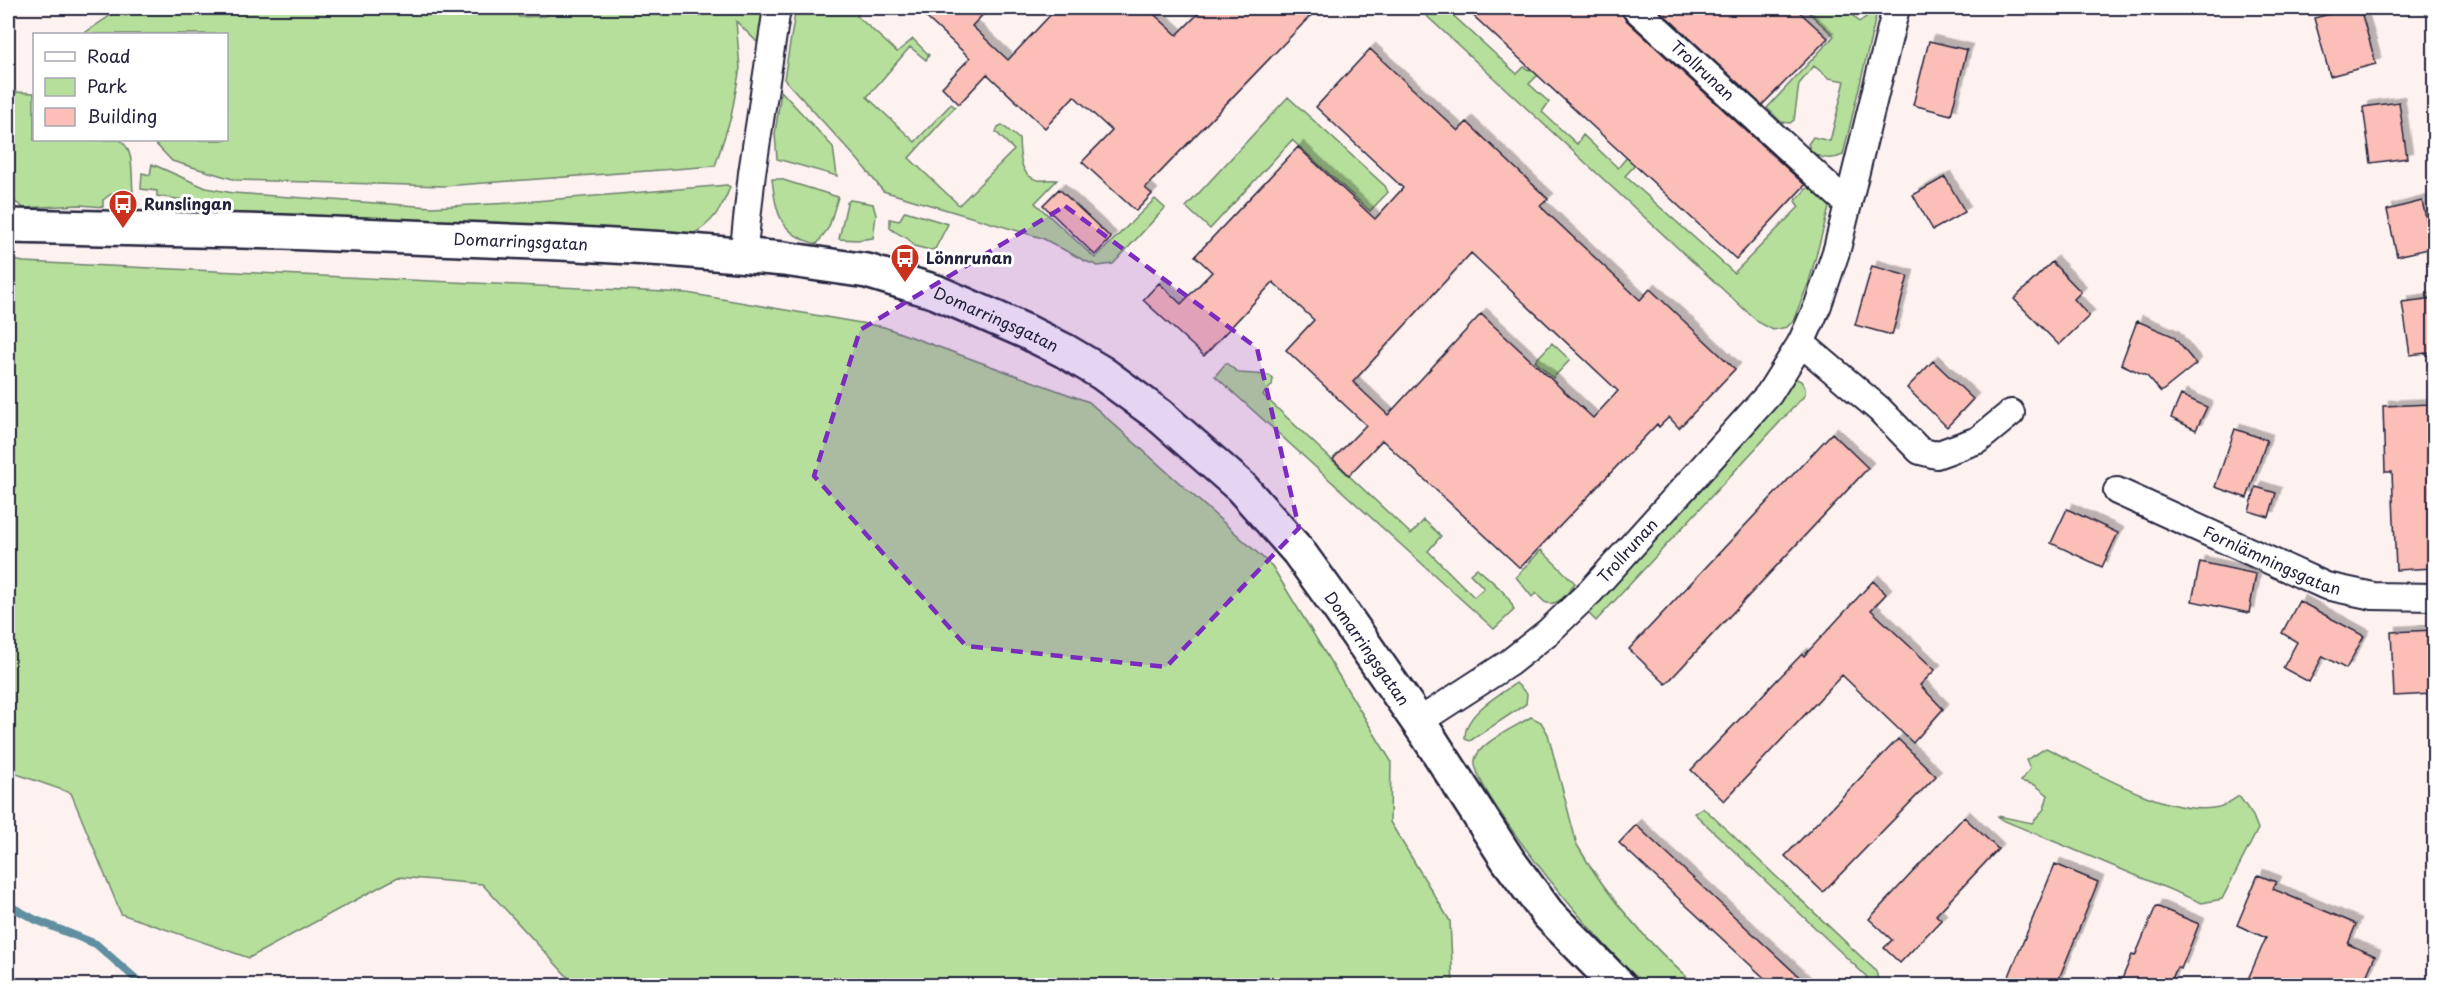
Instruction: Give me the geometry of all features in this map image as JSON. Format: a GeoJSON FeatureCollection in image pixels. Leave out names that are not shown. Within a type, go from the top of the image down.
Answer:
{"type":"FeatureCollection","features":[{"type":"Feature","properties":{"kind":"street"},"geometry":{"type":"LineString","coordinates":[[743,257],[752,174],[777,8]]}},
{"type":"Feature","properties":{"kind":"street","name":"Trollrunan"},"geometry":{"type":"LineString","coordinates":[[1635,8],[1848,204]]}},
{"type":"Feature","properties":{"kind":"street","name":"Trollrunan"},"geometry":{"type":"LineString","coordinates":[[1418,722],[1509,663],[1548,632],[1591,591],[1752,416],[1769,394],[1801,344],[1818,305],[1837,249],[1896,8]]}},
{"type":"Feature","properties":{"kind":"street","name":"Domarringsgatan"},"geometry":{"type":"LineString","coordinates":[[8,226],[283,232],[560,243],[784,259],[867,271],[936,292],[1065,351],[1102,373],[1159,415],[1241,487],[1298,551],[1418,722],[1508,860],[1548,914],[1619,986]]}},
{"type":"Feature","properties":{"kind":"street"},"geometry":{"type":"LineString","coordinates":[[1801,344],[1879,410],[1920,451],[1936,455],[1978,440],[2011,413]]}},
{"type":"Feature","properties":{"kind":"street","name":"Fornlämningsgatan"},"geometry":{"type":"LineString","coordinates":[[2117,491],[2326,586],[2373,596],[2434,597]]}},
{"type":"Feature","properties":{"kind":"highlighted area"},"geometry":{"type":"Polygon","coordinates":[[[1065,206],[1257,348],[1299,528],[1166,667],[966,646],[814,476],[860,330],[1065,206]]]}},
{"type":"Feature","properties":{"kind":"green space"},"geometry":{"type":"Polygon","coordinates":[[[135,8],[514,8],[519,17],[545,16],[561,8],[765,8],[758,43],[736,21],[740,68],[731,117],[715,166],[444,186],[236,180],[172,161],[153,141],[228,141],[228,33],[84,33],[117,11],[123,11],[125,16],[135,8]]]}},
{"type":"Feature","properties":{"kind":"green space"},"geometry":{"type":"Polygon","coordinates":[[[796,8],[863,8],[857,16],[897,52],[913,39],[929,55],[926,60],[910,47],[867,97],[915,142],[951,104],[955,107],[909,158],[959,205],[1014,150],[996,132],[1002,125],[1019,139],[1022,164],[1027,174],[1038,180],[1057,180],[1035,203],[1095,258],[1155,199],[1165,208],[1113,264],[1098,266],[1042,238],[883,191],[784,79],[796,8]]]}},
{"type":"Feature","properties":{"kind":"green space"},"geometry":{"type":"Polygon","coordinates":[[[1418,8],[1445,8],[1517,74],[1524,67],[1529,70],[1561,34],[1572,41],[1529,84],[1549,102],[1542,112],[1577,144],[1583,135],[1618,168],[1662,115],[1667,131],[1625,176],[1734,273],[1799,207],[1795,201],[1812,183],[1830,204],[1809,282],[1793,321],[1787,327],[1773,330],[1758,322],[1418,8]]]}},
{"type":"Feature","properties":{"kind":"green space"},"geometry":{"type":"Polygon","coordinates":[[[1804,8],[1846,8],[1859,22],[1866,17],[1868,8],[1878,8],[1843,155],[1838,157],[1818,156],[1813,153],[1808,144],[1813,137],[1830,141],[1845,81],[1829,78],[1814,66],[1799,84],[1794,120],[1790,123],[1781,122],[1767,108],[1834,36],[1804,8]]]}},
{"type":"Feature","properties":{"kind":"green space"},"geometry":{"type":"Polygon","coordinates":[[[781,91],[833,147],[837,176],[777,159],[775,134],[781,91]]]}},
{"type":"Feature","properties":{"kind":"green space"},"geometry":{"type":"Polygon","coordinates":[[[33,93],[33,141],[121,141],[130,156],[133,191],[111,194],[103,200],[103,207],[80,205],[24,208],[8,197],[8,94],[33,93]]]}},
{"type":"Feature","properties":{"kind":"green space"},"geometry":{"type":"Polygon","coordinates":[[[1288,97],[1385,186],[1388,192],[1370,211],[1292,140],[1210,229],[1186,207],[1288,97]]]}},
{"type":"Feature","properties":{"kind":"green space"},"geometry":{"type":"Polygon","coordinates":[[[152,164],[206,188],[233,193],[432,207],[511,203],[727,185],[730,187],[715,215],[705,226],[691,235],[277,220],[197,209],[197,202],[157,196],[157,191],[141,189],[142,173],[150,175],[152,164]]]}},
{"type":"Feature","properties":{"kind":"green space"},"geometry":{"type":"Polygon","coordinates":[[[772,179],[780,179],[838,197],[829,227],[817,244],[795,235],[782,221],[778,212],[772,179]]]}},
{"type":"Feature","properties":{"kind":"green space"},"geometry":{"type":"Polygon","coordinates":[[[850,200],[873,204],[876,215],[873,238],[839,239],[847,203],[850,200]]]}},
{"type":"Feature","properties":{"kind":"green space"},"geometry":{"type":"Polygon","coordinates":[[[905,211],[948,224],[935,249],[914,246],[909,239],[890,228],[890,219],[899,221],[905,211]]]}},
{"type":"Feature","properties":{"kind":"green space"},"geometry":{"type":"Polygon","coordinates":[[[8,259],[24,262],[687,293],[884,327],[1089,402],[1272,566],[1391,761],[1390,822],[1450,921],[1453,985],[575,985],[482,884],[398,877],[249,958],[121,914],[71,793],[8,771],[8,259]]]}},
{"type":"Feature","properties":{"kind":"green space"},"geometry":{"type":"Polygon","coordinates":[[[1552,343],[1570,360],[1553,378],[1535,361],[1552,343]]]}},
{"type":"Feature","properties":{"kind":"green space"},"geometry":{"type":"Polygon","coordinates":[[[1226,363],[1239,373],[1269,375],[1273,379],[1272,385],[1263,395],[1411,534],[1424,520],[1441,536],[1428,551],[1474,597],[1484,588],[1470,574],[1477,568],[1504,592],[1514,610],[1494,629],[1215,376],[1226,363]]]}},
{"type":"Feature","properties":{"kind":"green space"},"geometry":{"type":"Polygon","coordinates":[[[1792,377],[1801,381],[1805,388],[1805,395],[1596,621],[1587,612],[1717,473],[1761,422],[1792,377]]]}},
{"type":"Feature","properties":{"kind":"green space"},"geometry":{"type":"Polygon","coordinates":[[[1541,550],[1575,583],[1564,597],[1556,602],[1547,603],[1536,593],[1532,597],[1516,577],[1541,550]]]}},
{"type":"Feature","properties":{"kind":"green space"},"geometry":{"type":"Polygon","coordinates":[[[1516,683],[1527,694],[1526,704],[1470,741],[1465,739],[1466,730],[1476,713],[1516,683]]]}},
{"type":"Feature","properties":{"kind":"green space"},"geometry":{"type":"Polygon","coordinates":[[[1531,717],[1541,722],[1548,734],[1577,845],[1589,865],[1646,937],[1696,985],[1650,986],[1630,970],[1606,946],[1547,877],[1496,806],[1480,778],[1475,761],[1477,755],[1489,742],[1531,717]]]}},
{"type":"Feature","properties":{"kind":"green space"},"geometry":{"type":"Polygon","coordinates":[[[2046,748],[2131,790],[2178,806],[2200,809],[2219,807],[2239,796],[2253,816],[2258,829],[2222,899],[2202,903],[2000,819],[1998,816],[2032,823],[2044,809],[2048,795],[2035,785],[2020,781],[2030,769],[2026,760],[2046,748]]]}},
{"type":"Feature","properties":{"kind":"green space"},"geometry":{"type":"Polygon","coordinates":[[[1702,808],[1875,970],[1878,978],[1874,985],[1861,985],[1867,977],[1694,813],[1702,808]]]}},
{"type":"Feature","properties":{"kind":"building"},"geometry":{"type":"Polygon","coordinates":[[[916,8],[989,8],[972,26],[1008,60],[1057,8],[1147,8],[1177,35],[1204,8],[1318,8],[1145,188],[1152,194],[1136,211],[1082,162],[1112,131],[1074,96],[1045,128],[987,74],[959,104],[942,87],[970,58],[916,8]]]}},
{"type":"Feature","properties":{"kind":"building"},"geometry":{"type":"Polygon","coordinates":[[[1465,8],[1620,8],[1625,19],[1805,185],[1736,259],[1465,8]]]}},
{"type":"Feature","properties":{"kind":"building"},"geometry":{"type":"Polygon","coordinates":[[[1657,8],[1795,8],[1828,38],[1762,105],[1657,8]]]}},
{"type":"Feature","properties":{"kind":"building"},"geometry":{"type":"Polygon","coordinates":[[[2360,8],[2376,64],[2330,76],[2314,18],[2360,8]]]}},
{"type":"Feature","properties":{"kind":"building"},"geometry":{"type":"Polygon","coordinates":[[[1929,41],[1967,50],[1951,115],[1913,105],[1929,41]]]}},
{"type":"Feature","properties":{"kind":"building"},"geometry":{"type":"Polygon","coordinates":[[[1370,49],[1458,131],[1467,122],[1548,199],[1540,206],[1640,300],[1650,289],[1735,369],[1679,428],[1669,417],[1659,427],[1657,424],[1520,568],[1382,440],[1349,475],[1333,459],[1366,425],[1286,350],[1314,320],[1273,282],[1204,356],[1143,300],[1159,283],[1181,304],[1212,272],[1195,256],[1298,147],[1375,219],[1403,188],[1316,107],[1370,49]],[[1471,253],[1353,382],[1388,415],[1481,314],[1593,418],[1618,391],[1471,253]]]}},
{"type":"Feature","properties":{"kind":"building"},"geometry":{"type":"Polygon","coordinates":[[[2399,102],[2407,158],[2371,163],[2363,107],[2399,102]]]}},
{"type":"Feature","properties":{"kind":"building"},"geometry":{"type":"Polygon","coordinates":[[[1945,177],[1965,212],[1933,230],[1913,195],[1945,177]]]}},
{"type":"Feature","properties":{"kind":"building"},"geometry":{"type":"Polygon","coordinates":[[[1059,189],[1111,238],[1095,255],[1043,205],[1059,189]]]}},
{"type":"Feature","properties":{"kind":"building"},"geometry":{"type":"Polygon","coordinates":[[[2422,201],[2433,248],[2397,256],[2387,210],[2422,201]]]}},
{"type":"Feature","properties":{"kind":"building"},"geometry":{"type":"Polygon","coordinates":[[[2052,262],[2081,292],[2074,299],[2089,316],[2059,345],[2014,299],[2052,262]]]}},
{"type":"Feature","properties":{"kind":"building"},"geometry":{"type":"Polygon","coordinates":[[[1872,266],[1908,276],[1892,335],[1855,325],[1872,266]]]}},
{"type":"Feature","properties":{"kind":"building"},"geometry":{"type":"Polygon","coordinates":[[[2434,298],[2434,352],[2410,355],[2402,302],[2434,298]]]}},
{"type":"Feature","properties":{"kind":"building"},"geometry":{"type":"Polygon","coordinates":[[[2137,321],[2173,336],[2196,364],[2161,392],[2147,376],[2121,364],[2137,321]]]}},
{"type":"Feature","properties":{"kind":"building"},"geometry":{"type":"Polygon","coordinates":[[[1933,361],[1973,399],[1947,427],[1907,388],[1933,361]]]}},
{"type":"Feature","properties":{"kind":"building"},"geometry":{"type":"Polygon","coordinates":[[[2181,395],[2207,407],[2196,430],[2171,418],[2181,395]]]}},
{"type":"Feature","properties":{"kind":"building"},"geometry":{"type":"Polygon","coordinates":[[[2432,404],[2434,568],[2396,570],[2392,472],[2385,472],[2383,406],[2432,404]]]}},
{"type":"Feature","properties":{"kind":"building"},"geometry":{"type":"Polygon","coordinates":[[[2235,429],[2267,440],[2247,498],[2215,487],[2235,429]]]}},
{"type":"Feature","properties":{"kind":"building"},"geometry":{"type":"Polygon","coordinates":[[[1832,433],[1868,468],[1666,684],[1629,649],[1832,433]]]}},
{"type":"Feature","properties":{"kind":"building"},"geometry":{"type":"Polygon","coordinates":[[[2256,487],[2276,493],[2269,517],[2249,511],[2256,487]]]}},
{"type":"Feature","properties":{"kind":"building"},"geometry":{"type":"Polygon","coordinates":[[[2067,509],[2118,533],[2102,567],[2051,543],[2067,509]]]}},
{"type":"Feature","properties":{"kind":"building"},"geometry":{"type":"Polygon","coordinates":[[[2200,562],[2256,574],[2249,613],[2192,601],[2200,562]]]}},
{"type":"Feature","properties":{"kind":"building"},"geometry":{"type":"Polygon","coordinates":[[[1873,581],[1886,594],[1871,610],[1935,670],[1920,685],[1943,709],[1913,743],[1842,675],[1724,801],[1691,770],[1802,654],[1804,656],[1873,581]]]}},
{"type":"Feature","properties":{"kind":"building"},"geometry":{"type":"Polygon","coordinates":[[[2299,601],[2364,636],[2346,669],[2323,656],[2309,682],[2283,668],[2297,642],[2282,633],[2299,601]]]}},
{"type":"Feature","properties":{"kind":"building"},"geometry":{"type":"Polygon","coordinates":[[[2434,630],[2434,667],[2430,668],[2432,694],[2394,696],[2391,632],[2434,630]]]}},
{"type":"Feature","properties":{"kind":"building"},"geometry":{"type":"Polygon","coordinates":[[[1898,739],[1936,776],[1823,892],[1785,856],[1898,739]]]}},
{"type":"Feature","properties":{"kind":"building"},"geometry":{"type":"Polygon","coordinates":[[[1964,817],[1998,849],[1936,915],[1941,920],[1900,963],[1884,948],[1892,940],[1869,919],[1964,817]]]}},
{"type":"Feature","properties":{"kind":"building"},"geometry":{"type":"Polygon","coordinates":[[[1636,825],[1809,986],[1773,986],[1619,843],[1636,825]]]}},
{"type":"Feature","properties":{"kind":"building"},"geometry":{"type":"Polygon","coordinates":[[[2055,864],[2098,882],[2056,986],[2005,986],[2055,864]]]}},
{"type":"Feature","properties":{"kind":"building"},"geometry":{"type":"Polygon","coordinates":[[[2258,875],[2276,882],[2273,889],[2356,924],[2348,944],[2375,956],[2362,986],[2245,986],[2266,938],[2237,925],[2258,875]]]}},
{"type":"Feature","properties":{"kind":"building"},"geometry":{"type":"Polygon","coordinates":[[[2156,906],[2199,924],[2181,969],[2177,967],[2169,986],[2119,986],[2132,955],[2135,956],[2156,906]]]}},
{"type":"Feature","properties":{"kind":"waterway"},"geometry":{"type":"LineString","coordinates":[[8,905],[36,920],[96,944],[144,986]]}},
{"type":"Feature","properties":{"kind":"place","name":"Runslingan"},"geometry":{"type":"Point","coordinates":[123,230]}},
{"type":"Feature","properties":{"kind":"place","name":"Lönnrunan"},"geometry":{"type":"Point","coordinates":[905,284]}}]}
